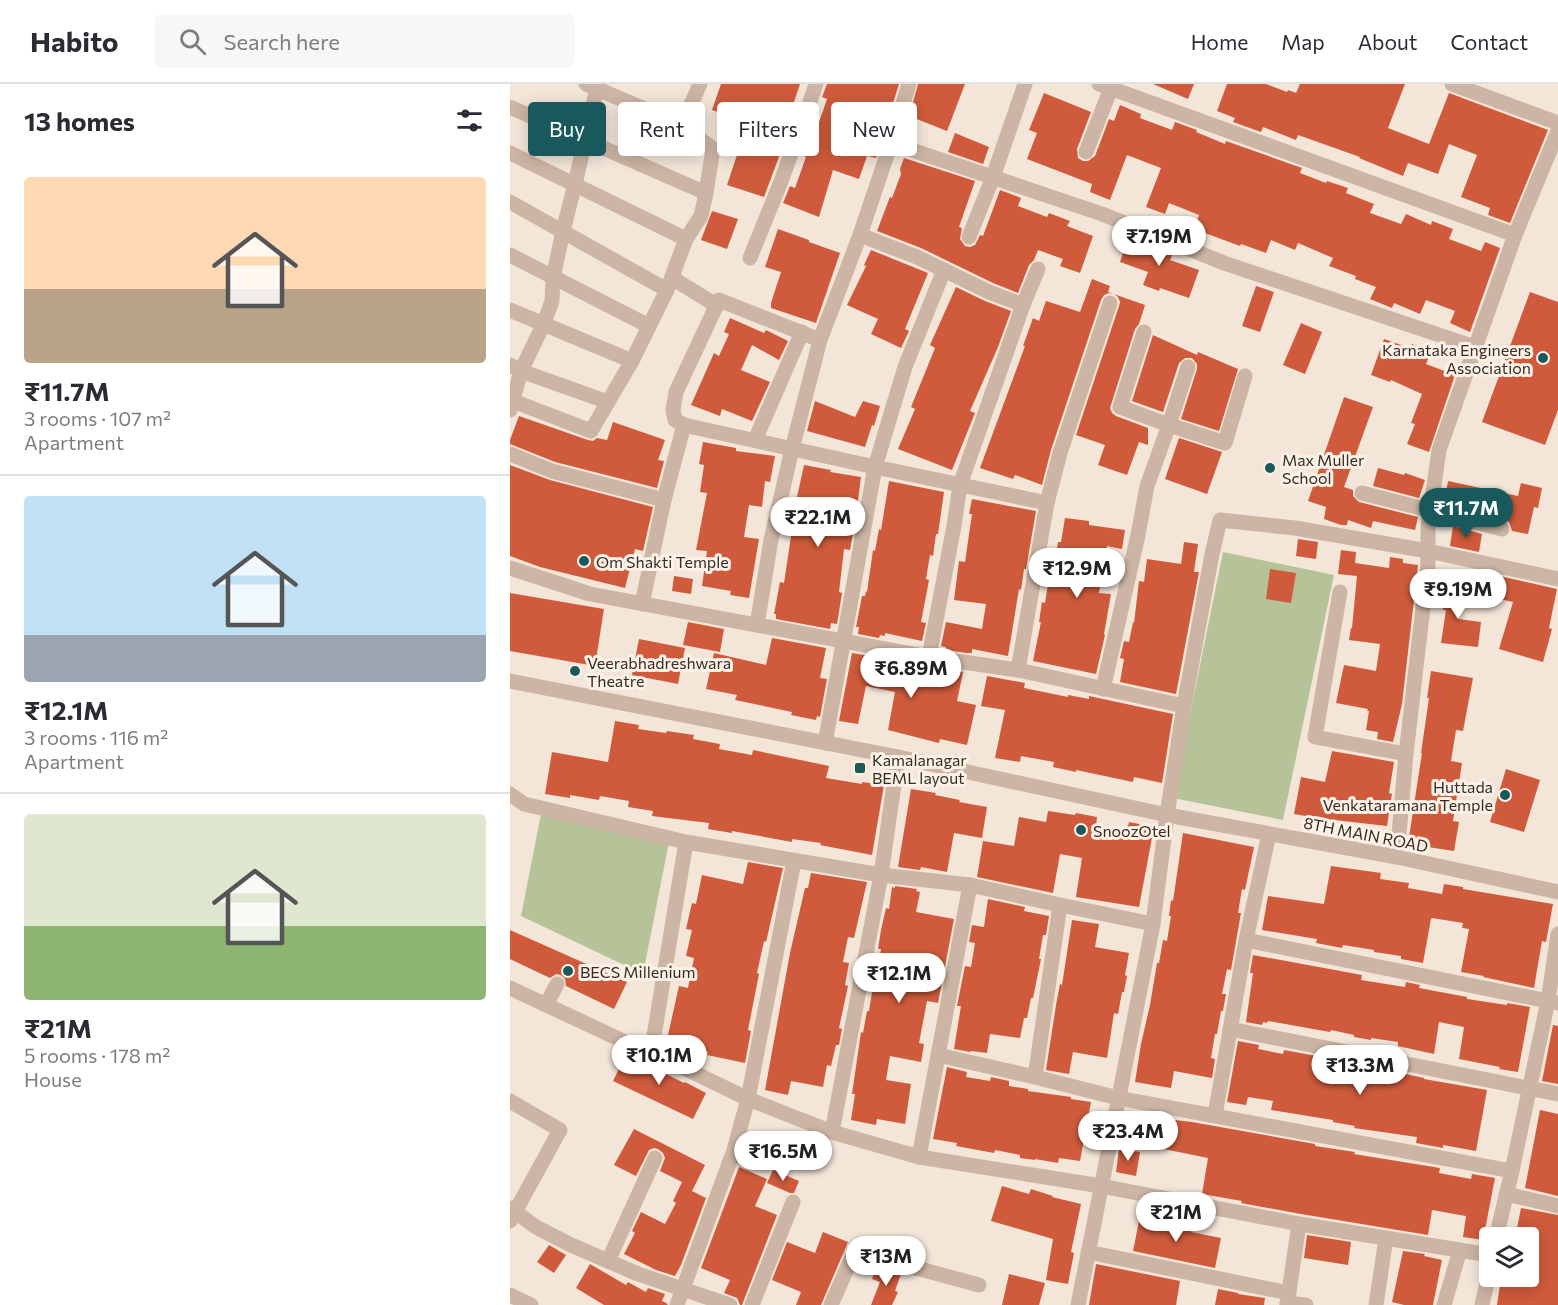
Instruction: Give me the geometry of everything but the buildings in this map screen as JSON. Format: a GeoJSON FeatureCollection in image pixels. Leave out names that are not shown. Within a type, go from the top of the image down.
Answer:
{"type":"FeatureCollection","features":[{"type":"Feature","properties":{"kind":"street"},"geometry":{"type":"LineString","coordinates":[[692,102],[700,84]]}},
{"type":"Feature","properties":{"kind":"street"},"geometry":{"type":"LineString","coordinates":[[750,258],[816,84]]}},
{"type":"Feature","properties":{"kind":"street"},"geometry":{"type":"LineString","coordinates":[[903,102],[909,84]]}},
{"type":"Feature","properties":{"kind":"street"},"geometry":{"type":"LineString","coordinates":[[969,237],[993,177],[1025,84]]}},
{"type":"Feature","properties":{"kind":"street"},"geometry":{"type":"LineString","coordinates":[[1452,84],[1558,123]]}},
{"type":"Feature","properties":{"kind":"street"},"geometry":{"type":"LineString","coordinates":[[590,102],[593,85],[631,102]]}},
{"type":"Feature","properties":{"kind":"street"},"geometry":{"type":"LineString","coordinates":[[1086,152],[1105,86],[1515,235]]}},
{"type":"Feature","properties":{"kind":"street"},"geometry":{"type":"LineString","coordinates":[[510,107],[528,115]]}},
{"type":"Feature","properties":{"kind":"street"},"geometry":{"type":"LineString","coordinates":[[1397,856],[1406,754],[1426,584],[1428,528],[1439,450],[1515,235],[1558,131]]}},
{"type":"Feature","properties":{"kind":"street"},"geometry":{"type":"LineString","coordinates":[[581,156],[562,231],[552,301],[544,323],[516,368],[512,406],[591,431],[632,361],[670,284],[686,239],[701,216],[713,149],[705,143]]}},
{"type":"Feature","properties":{"kind":"street"},"geometry":{"type":"LineString","coordinates":[[606,149],[706,194]]}},
{"type":"Feature","properties":{"kind":"street"},"geometry":{"type":"LineString","coordinates":[[917,151],[1102,214],[1224,263],[1475,347]]}},
{"type":"Feature","properties":{"kind":"street"},"geometry":{"type":"LineString","coordinates":[[510,153],[686,239]]}},
{"type":"Feature","properties":{"kind":"street"},"geometry":{"type":"LineString","coordinates":[[757,625],[771,540],[820,340],[860,235],[886,156]]}},
{"type":"Feature","properties":{"kind":"street"},"geometry":{"type":"LineString","coordinates":[[510,202],[562,231],[716,304]]}},
{"type":"Feature","properties":{"kind":"street"},"geometry":{"type":"LineString","coordinates":[[860,235],[917,257],[989,292],[1023,305]]}},
{"type":"Feature","properties":{"kind":"street"},"geometry":{"type":"LineString","coordinates":[[510,255],[649,326]]}},
{"type":"Feature","properties":{"kind":"street"},"geometry":{"type":"LineString","coordinates":[[929,657],[960,485],[1023,305],[1038,269]]}},
{"type":"Feature","properties":{"kind":"street"},"geometry":{"type":"LineString","coordinates":[[825,743],[875,467],[905,367],[944,270]]}},
{"type":"Feature","properties":{"kind":"street"},"geometry":{"type":"LineString","coordinates":[[820,340],[719,300],[676,392],[673,410],[675,420],[684,425],[1047,503]]}},
{"type":"Feature","properties":{"kind":"street"},"geometry":{"type":"LineString","coordinates":[[1018,670],[1047,503],[1060,453],[1110,303]]}},
{"type":"Feature","properties":{"kind":"street"},"geometry":{"type":"LineString","coordinates":[[510,310],[632,361]]}},
{"type":"Feature","properties":{"kind":"street"},"geometry":{"type":"LineString","coordinates":[[755,440],[802,332]]}},
{"type":"Feature","properties":{"kind":"street"},"geometry":{"type":"LineString","coordinates":[[1144,332],[1120,407],[1225,443],[1245,376]]}},
{"type":"Feature","properties":{"kind":"street"},"geometry":{"type":"LineString","coordinates":[[1103,689],[1147,486],[1188,367]]}},
{"type":"Feature","properties":{"kind":"street"},"geometry":{"type":"LineString","coordinates":[[516,368],[608,402]]}},
{"type":"Feature","properties":{"kind":"street"},"geometry":{"type":"LineString","coordinates":[[642,604],[664,500],[684,425]]}},
{"type":"Feature","properties":{"kind":"street"},"geometry":{"type":"LineString","coordinates":[[510,454],[552,471],[664,500]]}},
{"type":"Feature","properties":{"kind":"street"},"geometry":{"type":"LineString","coordinates":[[1362,493],[1502,529]]}},
{"type":"Feature","properties":{"kind":"street"},"geometry":{"type":"LineString","coordinates":[[1078,1305],[1153,924],[1167,815],[1194,644],[1220,520],[1295,528],[1428,551],[1558,579]]}},
{"type":"Feature","properties":{"kind":"street"},"geometry":{"type":"LineString","coordinates":[[510,568],[590,594],[929,657],[1018,670],[1184,706]]}},
{"type":"Feature","properties":{"kind":"street"},"geometry":{"type":"LineString","coordinates":[[1340,592],[1315,737],[1406,754]]}},
{"type":"Feature","properties":{"kind":"street","name":"8TH MAIN ROAD"},"geometry":{"type":"LineString","coordinates":[[510,681],[898,757],[1167,815],[1397,856],[1558,892]]}},
{"type":"Feature","properties":{"kind":"street"},"geometry":{"type":"LineString","coordinates":[[832,1132],[881,875],[898,757]]}},
{"type":"Feature","properties":{"kind":"street"},"geometry":{"type":"LineString","coordinates":[[510,794],[524,804],[686,842],[881,875],[970,885],[1153,924]]}},
{"type":"Feature","properties":{"kind":"street"},"geometry":{"type":"LineString","coordinates":[[1215,1115],[1246,940],[1269,834]]}},
{"type":"Feature","properties":{"kind":"street"},"geometry":{"type":"LineString","coordinates":[[651,1054],[686,842]]}},
{"type":"Feature","properties":{"kind":"street"},"geometry":{"type":"LineString","coordinates":[[677,1305],[734,1150],[748,1099],[794,861]]}},
{"type":"Feature","properties":{"kind":"street"},"geometry":{"type":"LineString","coordinates":[[919,1157],[970,885]]}},
{"type":"Feature","properties":{"kind":"street"},"geometry":{"type":"LineString","coordinates":[[1035,1077],[1060,905]]}},
{"type":"Feature","properties":{"kind":"street"},"geometry":{"type":"LineString","coordinates":[[1498,1227],[1529,1088],[1553,1002],[1558,934]]}},
{"type":"Feature","properties":{"kind":"street"},"geometry":{"type":"LineString","coordinates":[[1246,940],[1553,1002]]}},
{"type":"Feature","properties":{"kind":"street"},"geometry":{"type":"LineString","coordinates":[[546,1005],[557,984]]}},
{"type":"Feature","properties":{"kind":"street"},"geometry":{"type":"LineString","coordinates":[[510,988],[748,1099],[832,1132],[919,1157],[1101,1186],[1299,1224],[1479,1253]]}},
{"type":"Feature","properties":{"kind":"street"},"geometry":{"type":"LineString","coordinates":[[1230,1029],[1558,1094]]}},
{"type":"Feature","properties":{"kind":"street"},"geometry":{"type":"LineString","coordinates":[[938,1055],[1118,1098],[1512,1171]]}},
{"type":"Feature","properties":{"kind":"street"},"geometry":{"type":"LineString","coordinates":[[510,1101],[560,1130],[512,1214],[571,1245],[638,1274],[730,1305]]}},
{"type":"Feature","properties":{"kind":"street"},"geometry":{"type":"LineString","coordinates":[[608,1261],[655,1158]]}},
{"type":"Feature","properties":{"kind":"street"},"geometry":{"type":"LineString","coordinates":[[1506,1194],[1558,1206]]}},
{"type":"Feature","properties":{"kind":"street"},"geometry":{"type":"LineString","coordinates":[[752,1305],[793,1202]]}},
{"type":"Feature","properties":{"kind":"street"},"geometry":{"type":"LineString","coordinates":[[1288,1300],[1299,1224]]}},
{"type":"Feature","properties":{"kind":"street"},"geometry":{"type":"LineString","coordinates":[[1376,1305],[1386,1238]]}},
{"type":"Feature","properties":{"kind":"street"},"geometry":{"type":"LineString","coordinates":[[1444,1305],[1460,1250]]}},
{"type":"Feature","properties":{"kind":"street"},"geometry":{"type":"LineString","coordinates":[[1088,1252],[1306,1305]]}},
{"type":"Feature","properties":{"kind":"street"},"geometry":{"type":"LineString","coordinates":[[831,1305],[853,1255],[865,1254],[978,1285]]}},
{"type":"Feature","properties":{"kind":"street"},"geometry":{"type":"LineString","coordinates":[[1482,1305],[1486,1287]]}},
{"type":"Feature","properties":{"kind":"street"},"geometry":{"type":"LineString","coordinates":[[510,1295],[531,1305]]}},
{"type":"Feature","properties":{"kind":"green space"},"geometry":{"type":"Polygon","coordinates":[[[1223,552],[1334,575],[1283,820],[1173,798],[1223,552]]]}},
{"type":"Feature","properties":{"kind":"green space"},"geometry":{"type":"Polygon","coordinates":[[[541,814],[669,842],[643,974],[521,916],[541,814]]]}},
{"type":"Feature","properties":{"kind":"place","name":"Karnataka Engineers Association"},"geometry":{"type":"Point","coordinates":[1543,358]}},
{"type":"Feature","properties":{"kind":"place","name":"Max Muller School"},"geometry":{"type":"Point","coordinates":[1270,468]}},
{"type":"Feature","properties":{"kind":"place","name":"Om Shakti Temple"},"geometry":{"type":"Point","coordinates":[584,561]}},
{"type":"Feature","properties":{"kind":"place","name":"Veerabhadreshwara Theatre"},"geometry":{"type":"Point","coordinates":[575,671]}},
{"type":"Feature","properties":{"kind":"place","name":"Kamalanagar BEML layout"},"geometry":{"type":"Point","coordinates":[860,768]}},
{"type":"Feature","properties":{"kind":"place","name":"Huttada Venkataramana Temple"},"geometry":{"type":"Point","coordinates":[1505,795]}},
{"type":"Feature","properties":{"kind":"place","name":"SnoozOtel"},"geometry":{"type":"Point","coordinates":[1081,830]}},
{"type":"Feature","properties":{"kind":"place","name":"BECS Millenium"},"geometry":{"type":"Point","coordinates":[568,971]}}]}
